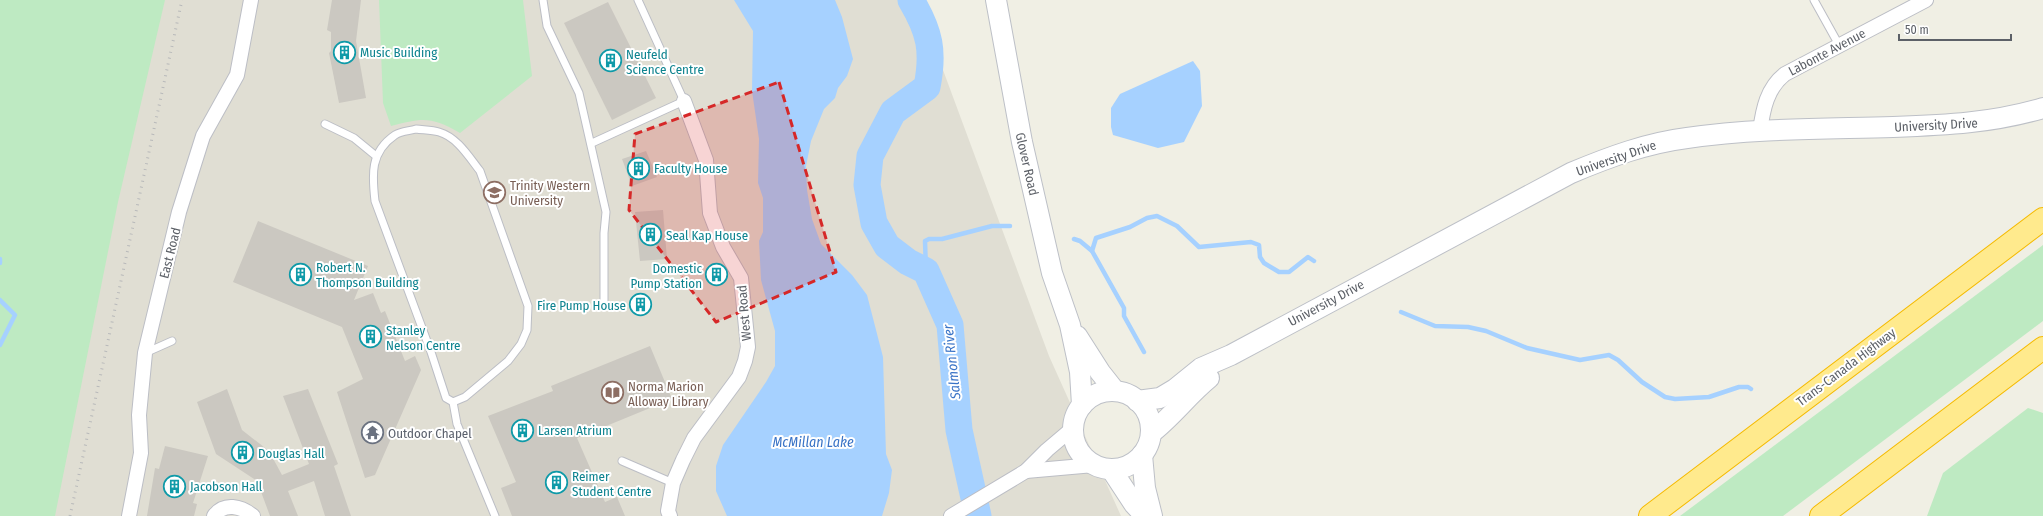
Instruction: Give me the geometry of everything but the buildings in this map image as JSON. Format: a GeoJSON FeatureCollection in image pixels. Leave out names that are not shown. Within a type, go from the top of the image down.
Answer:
{"type":"FeatureCollection","features":[{"type":"Feature","properties":{"kind":"highway","name":"Trans-Canada Highway"},"geometry":{"type":"LineString","coordinates":[[1650,516],[2043,219]]}},
{"type":"Feature","properties":{"kind":"highway"},"geometry":{"type":"LineString","coordinates":[[1821,516],[2043,348]]}},
{"type":"Feature","properties":{"kind":"street","name":"East Road"},"geometry":{"type":"LineString","coordinates":[[129,516],[141,453],[139,415],[145,353],[179,212],[203,136],[237,75],[251,0]]}},
{"type":"Feature","properties":{"kind":"street","name":"Glover Road"},"geometry":{"type":"LineString","coordinates":[[996,0],[1022,142],[1052,273],[1070,326],[1080,372],[1082,405]]}},
{"type":"Feature","properties":{"kind":"street","name":"Labonte Avenue"},"geometry":{"type":"LineString","coordinates":[[1760,131],[1769,93],[1775,82],[1785,74],[1926,0]]}},
{"type":"Feature","properties":{"kind":"street","name":"West Road"},"geometry":{"type":"LineString","coordinates":[[670,516],[668,511],[673,483],[694,438],[738,377],[746,361],[748,347],[741,278],[723,247],[710,213],[706,160],[684,101]]}},
{"type":"Feature","properties":{"kind":"street","name":"University Drive"},"geometry":{"type":"LineString","coordinates":[[1137,401],[1160,398],[1175,389],[1201,368],[1231,355],[1578,170],[1630,150],[1658,143],[1709,135],[1760,131],[1957,125],[1992,121],[2043,108]]}},
{"type":"Feature","properties":{"kind":"street","name":"Glover Road"},"geometry":{"type":"LineString","coordinates":[[1070,326],[1100,372],[1115,391]]}},
{"type":"Feature","properties":{"kind":"street","name":"University Drive"},"geometry":{"type":"LineString","coordinates":[[1151,433],[1164,423],[1192,392],[1231,355]]}},
{"type":"Feature","properties":{"kind":"street"},"geometry":{"type":"LineString","coordinates":[[1024,473],[1102,467],[1123,468],[1133,463],[1142,455],[1148,444],[1151,433],[1150,421],[1145,410],[1137,401],[1123,393],[1115,391],[1097,394],[1082,405],[1077,412],[1073,428],[1074,439],[1078,450],[1085,458],[1102,467],[1145,516]]}},
{"type":"Feature","properties":{"kind":"street"},"geometry":{"type":"LineString","coordinates":[[956,513],[1024,473],[1047,450],[1073,428]]}},
{"type":"Feature","properties":{"kind":"street"},"geometry":{"type":"LineString","coordinates":[[1142,455],[1145,488],[1152,516]]}},
{"type":"Feature","properties":{"kind":"street"},"geometry":{"type":"LineString","coordinates":[[214,516],[218,511],[229,507],[242,508],[253,516]]}},
{"type":"Feature","properties":{"kind":"lane"},"geometry":{"type":"LineString","coordinates":[[543,0],[547,26],[579,93],[592,143],[591,150],[606,212],[604,233],[604,301]]}},
{"type":"Feature","properties":{"kind":"lane"},"geometry":{"type":"LineString","coordinates":[[592,143],[684,101],[638,0]]}},
{"type":"Feature","properties":{"kind":"lane"},"geometry":{"type":"LineString","coordinates":[[1814,0],[1839,45]]}},
{"type":"Feature","properties":{"kind":"lane"},"geometry":{"type":"LineString","coordinates":[[325,124],[354,138],[376,156]]}},
{"type":"Feature","properties":{"kind":"lane"},"geometry":{"type":"LineString","coordinates":[[453,402],[466,397],[517,350],[527,330],[528,306],[480,171],[466,152],[455,141],[440,132],[416,129],[396,134],[376,156],[372,176],[375,201],[431,352],[446,398],[453,402],[457,424],[495,516]]}},
{"type":"Feature","properties":{"kind":"lane"},"geometry":{"type":"LineString","coordinates":[[145,353],[172,341]]}},
{"type":"Feature","properties":{"kind":"lane"},"geometry":{"type":"LineString","coordinates":[[622,461],[673,483]]}},
{"type":"Feature","properties":{"kind":"highlighted area"},"geometry":{"type":"Polygon","coordinates":[[[779,82],[836,272],[716,322],[629,210],[635,134],[779,82]]]}},
{"type":"Feature","properties":{"kind":"shaded area","name":"Trinity Western University"},"geometry":{"type":"Polygon","coordinates":[[[0,0],[914,0],[923,16],[1049,356],[1121,516],[0,516],[0,0]]]}},
{"type":"Feature","properties":{"kind":"green space"},"geometry":{"type":"Polygon","coordinates":[[[0,0],[165,0],[118,202],[55,516],[0,516],[0,0]]]}},
{"type":"Feature","properties":{"kind":"green space"},"geometry":{"type":"Polygon","coordinates":[[[379,0],[523,0],[532,76],[460,133],[450,127],[434,121],[426,120],[411,121],[391,126],[383,103],[379,0]]]}},
{"type":"Feature","properties":{"kind":"green space"},"geometry":{"type":"Polygon","coordinates":[[[2043,245],[2043,321],[1783,516],[1680,516],[2043,245]]]}},
{"type":"Feature","properties":{"kind":"green space"},"geometry":{"type":"Polygon","coordinates":[[[2028,408],[2043,413],[2043,516],[1927,516],[1943,473],[2028,408]]]}},
{"type":"Feature","properties":{"kind":"water","name":"McMillan Lake"},"geometry":{"type":"Polygon","coordinates":[[[734,0],[835,0],[842,17],[853,59],[847,76],[838,88],[835,98],[824,109],[811,141],[806,166],[807,190],[812,219],[821,244],[852,275],[867,295],[883,357],[886,454],[892,470],[889,493],[882,516],[727,516],[716,491],[716,466],[723,445],[766,382],[775,366],[775,331],[761,280],[759,241],[763,232],[763,198],[758,183],[759,139],[752,91],[753,31],[734,0]]]}},
{"type":"Feature","properties":{"kind":"water"},"geometry":{"type":"Polygon","coordinates":[[[1193,61],[1200,71],[1202,106],[1184,142],[1158,148],[1113,135],[1111,127],[1111,108],[1120,94],[1193,61]]]}},
{"type":"Feature","properties":{"kind":"waterway","name":"Salmon River"},"geometry":{"type":"LineString","coordinates":[[911,0],[922,22],[929,42],[930,63],[927,87],[893,112],[870,156],[867,185],[874,223],[887,246],[908,262],[926,271],[950,325],[959,430],[978,516]]}},
{"type":"Feature","properties":{"kind":"waterway"},"geometry":{"type":"LineString","coordinates":[[1074,239],[1080,241],[1092,251],[1096,238],[1130,227],[1147,218],[1157,216],[1177,226],[1199,247],[1251,242],[1259,245],[1260,257],[1264,263],[1279,272],[1289,272],[1308,257],[1314,261]]}},
{"type":"Feature","properties":{"kind":"waterway"},"geometry":{"type":"LineString","coordinates":[[926,271],[925,241],[929,239],[942,239],[992,226],[1010,226]]}},
{"type":"Feature","properties":{"kind":"waterway"},"geometry":{"type":"LineString","coordinates":[[1092,251],[1124,308],[1124,316],[1144,352]]}},
{"type":"Feature","properties":{"kind":"waterway"},"geometry":{"type":"LineString","coordinates":[[0,300],[15,315],[0,345]]}},
{"type":"Feature","properties":{"kind":"waterway"},"geometry":{"type":"LineString","coordinates":[[1401,312],[1435,326],[1468,327],[1486,331],[1527,348],[1580,360],[1609,355],[1618,360],[1642,382],[1665,397],[1675,399],[1709,397],[1739,387],[1748,387],[1751,389]]}},
{"type":"Feature","properties":{"kind":"railway"},"geometry":{"type":"LineString","coordinates":[[70,516],[182,0]]}},
{"type":"Feature","properties":{"kind":"place","name":"Music Building"},"geometry":{"type":"Point","coordinates":[344,52]}},
{"type":"Feature","properties":{"kind":"place","name":"Neufeld Science Centre"},"geometry":{"type":"Point","coordinates":[610,61]}},
{"type":"Feature","properties":{"kind":"place","name":"Faculty House"},"geometry":{"type":"Point","coordinates":[639,168]}},
{"type":"Feature","properties":{"kind":"place","name":"Trinity Western University"},"geometry":{"type":"Point","coordinates":[494,192]}},
{"type":"Feature","properties":{"kind":"place","name":"Seal Kap House"},"geometry":{"type":"Point","coordinates":[651,235]}},
{"type":"Feature","properties":{"kind":"place","name":"Robert N. Thompson Building"},"geometry":{"type":"Point","coordinates":[300,274]}},
{"type":"Feature","properties":{"kind":"place","name":"Domestic Pump Station"},"geometry":{"type":"Point","coordinates":[717,275]}},
{"type":"Feature","properties":{"kind":"place","name":"Fire Pump House"},"geometry":{"type":"Point","coordinates":[641,305]}},
{"type":"Feature","properties":{"kind":"place","name":"Stanley Nelson Centre"},"geometry":{"type":"Point","coordinates":[371,337]}},
{"type":"Feature","properties":{"kind":"place","name":"Norma Marion Alloway Library"},"geometry":{"type":"Point","coordinates":[612,393]}},
{"type":"Feature","properties":{"kind":"place","name":"Larsen Atrium"},"geometry":{"type":"Point","coordinates":[522,430]}},
{"type":"Feature","properties":{"kind":"place","name":"Outdoor Chapel"},"geometry":{"type":"Point","coordinates":[372,433]}},
{"type":"Feature","properties":{"kind":"place","name":"Douglas Hall"},"geometry":{"type":"Point","coordinates":[243,453]}},
{"type":"Feature","properties":{"kind":"place","name":"Reimer Student Centre"},"geometry":{"type":"Point","coordinates":[556,483]}},
{"type":"Feature","properties":{"kind":"place","name":"Jacobson Hall"},"geometry":{"type":"Point","coordinates":[175,486]}}]}
